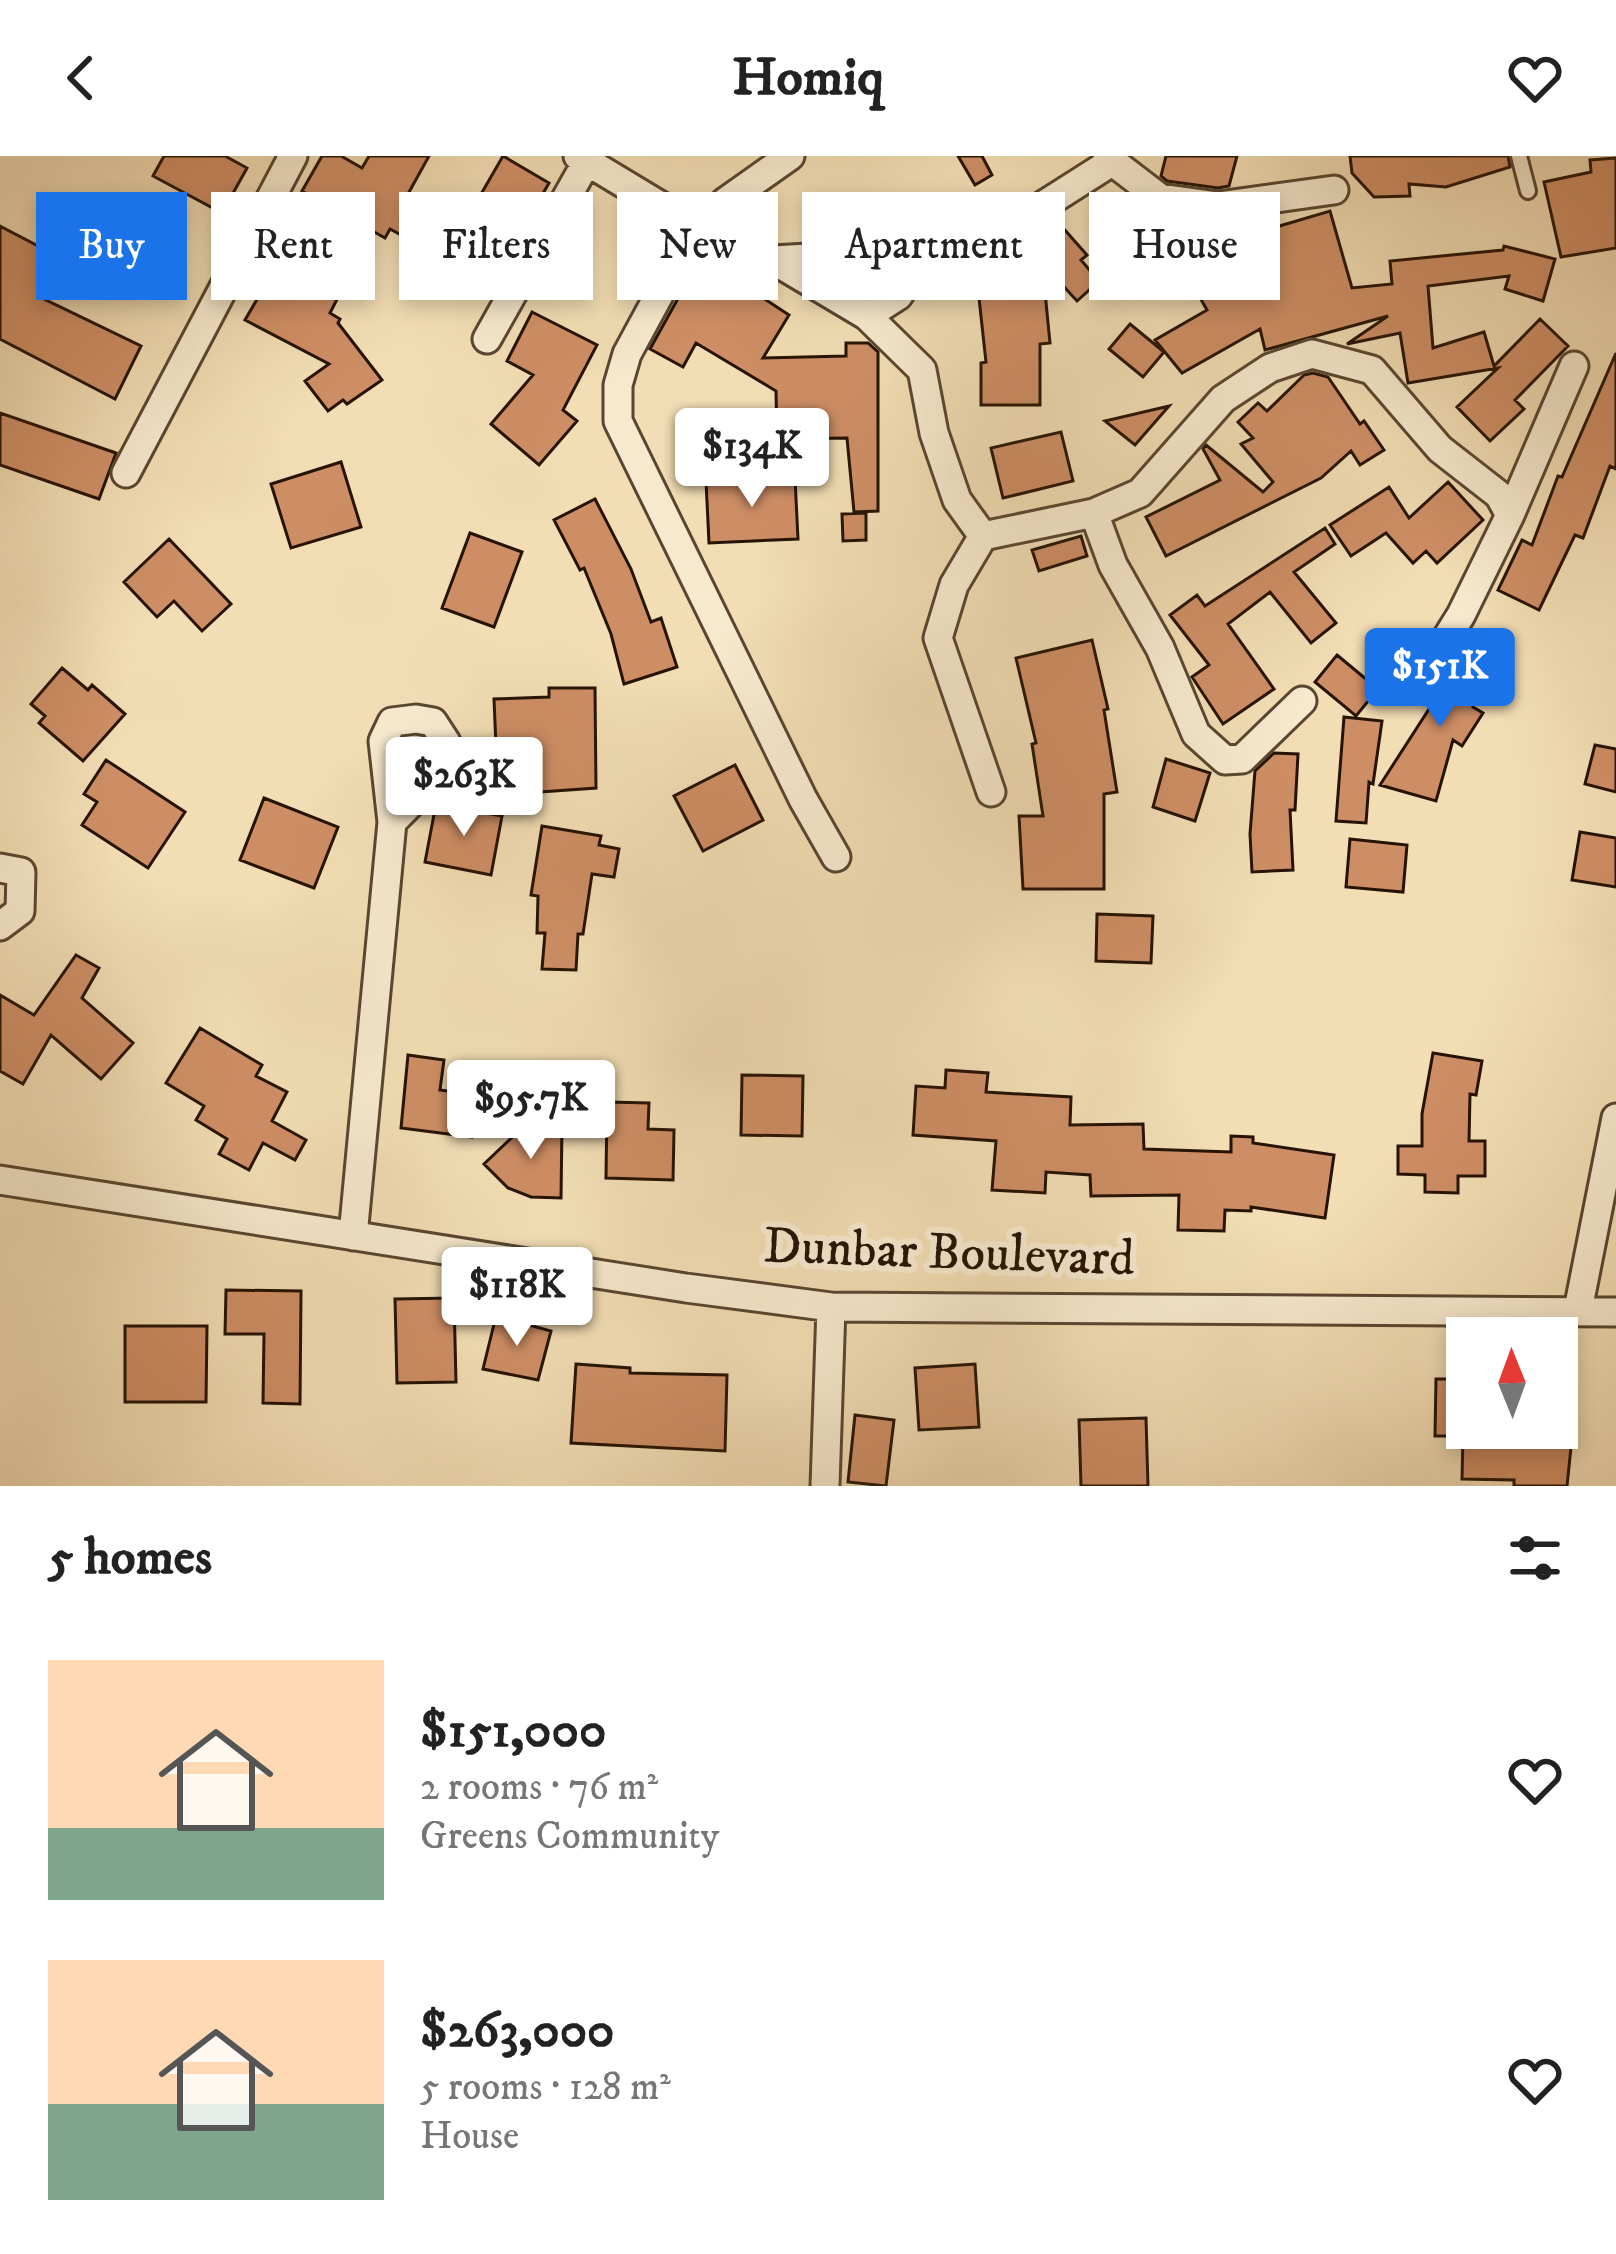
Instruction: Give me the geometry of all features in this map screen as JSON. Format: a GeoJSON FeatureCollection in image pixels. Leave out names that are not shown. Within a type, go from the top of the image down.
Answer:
{"type":"FeatureCollection","features":[{"type":"Feature","properties":{"kind":"street"},"geometry":{"type":"LineString","coordinates":[[126,473],[293,156]]}},
{"type":"Feature","properties":{"kind":"street"},"geometry":{"type":"LineString","coordinates":[[739,192],[790,156]]}},
{"type":"Feature","properties":{"kind":"street"},"geometry":{"type":"LineString","coordinates":[[487,340],[585,158],[640,192]]}},
{"type":"Feature","properties":{"kind":"street"},"geometry":{"type":"LineString","coordinates":[[1064,192],[1110,158],[1160,198],[1219,206],[1334,190]]}},
{"type":"Feature","properties":{"kind":"street"},"geometry":{"type":"LineString","coordinates":[[778,263],[867,316],[922,370],[934,433],[950,481],[957,500],[983,536]]}},
{"type":"Feature","properties":{"kind":"street"},"geometry":{"type":"LineString","coordinates":[[656,300],[627,353],[618,385],[618,421],[836,857]]}},
{"type":"Feature","properties":{"kind":"street"},"geometry":{"type":"LineString","coordinates":[[867,316],[892,300]]}},
{"type":"Feature","properties":{"kind":"street"},"geometry":{"type":"LineString","coordinates":[[991,792],[938,638],[954,585],[983,536],[1094,513],[1140,493],[1223,399],[1270,368],[1312,354],[1372,370],[1440,449],[1499,495],[1510,515]]}},
{"type":"Feature","properties":{"kind":"street"},"geometry":{"type":"LineString","coordinates":[[1423,676],[1461,616],[1574,366]]}},
{"type":"Feature","properties":{"kind":"street"},"geometry":{"type":"LineString","coordinates":[[1094,513],[1113,565],[1160,648],[1196,734],[1225,760],[1242,759],[1302,701]]}},
{"type":"Feature","properties":{"kind":"street"},"geometry":{"type":"LineString","coordinates":[[353,1236],[392,822]]}},
{"type":"Feature","properties":{"kind":"street"},"geometry":{"type":"LineString","coordinates":[[0,868],[21,872],[22,894],[20,911],[0,926]]}},
{"type":"Feature","properties":{"kind":"street"},"geometry":{"type":"LineString","coordinates":[[1578,1310],[1616,1118]]}},
{"type":"Feature","properties":{"kind":"street","name":"Dunbar Boulevard"},"geometry":{"type":"LineString","coordinates":[[0,1180],[831,1307],[1616,1312]]}},
{"type":"Feature","properties":{"kind":"street"},"geometry":{"type":"LineString","coordinates":[[825,1486],[831,1307]]}},
{"type":"Feature","properties":{"kind":"lane"},"geometry":{"type":"LineString","coordinates":[[1519,156],[1528,190]]}},
{"type":"Feature","properties":{"kind":"building"},"geometry":{"type":"Polygon","coordinates":[[[164,156],[225,156],[247,168],[234,192],[211,192],[211,207],[153,176],[164,156]]]}},
{"type":"Feature","properties":{"kind":"building"},"geometry":{"type":"Polygon","coordinates":[[[322,156],[341,156],[362,168],[369,156],[429,156],[409,192],[399,192],[399,234],[390,229],[385,238],[375,232],[375,192],[302,191],[322,156]]]}},
{"type":"Feature","properties":{"kind":"building"},"geometry":{"type":"Polygon","coordinates":[[[503,156],[549,183],[544,192],[482,192],[503,156]]]}},
{"type":"Feature","properties":{"kind":"building"},"geometry":{"type":"Polygon","coordinates":[[[958,156],[982,156],[992,175],[975,185],[958,156]]]}},
{"type":"Feature","properties":{"kind":"building"},"geometry":{"type":"Polygon","coordinates":[[[1166,156],[1237,156],[1229,186],[1218,188],[1167,181],[1161,176],[1166,156]]]}},
{"type":"Feature","properties":{"kind":"building"},"geometry":{"type":"Polygon","coordinates":[[[1350,156],[1508,156],[1510,167],[1446,187],[1409,184],[1410,196],[1374,197],[1352,173],[1350,156]]]}},
{"type":"Feature","properties":{"kind":"building"},"geometry":{"type":"Polygon","coordinates":[[[1616,158],[1616,248],[1561,257],[1544,182],[1591,172],[1590,160],[1616,158]]]}},
{"type":"Feature","properties":{"kind":"building"},"geometry":{"type":"Polygon","coordinates":[[[1330,211],[1352,288],[1392,284],[1390,261],[1503,250],[1504,246],[1555,259],[1543,301],[1505,289],[1509,276],[1428,286],[1433,348],[1484,332],[1494,366],[1540,319],[1568,346],[1515,400],[1524,409],[1490,441],[1457,407],[1498,368],[1408,383],[1400,333],[1347,344],[1388,316],[1265,350],[1260,329],[1182,373],[1155,340],[1207,310],[1201,300],[1280,300],[1280,226],[1330,211]]]}},
{"type":"Feature","properties":{"kind":"building"},"geometry":{"type":"Polygon","coordinates":[[[0,226],[36,245],[36,300],[46,300],[141,346],[115,399],[0,339],[0,226]]]}},
{"type":"Feature","properties":{"kind":"building"},"geometry":{"type":"Polygon","coordinates":[[[1065,230],[1087,255],[1081,260],[1089,269],[1089,290],[1077,301],[1065,288],[1065,230]]]}},
{"type":"Feature","properties":{"kind":"building"},"geometry":{"type":"Polygon","coordinates":[[[257,300],[337,300],[330,313],[340,319],[338,323],[382,380],[328,411],[305,381],[329,364],[245,320],[257,300]]]}},
{"type":"Feature","properties":{"kind":"building"},"geometry":{"type":"Polygon","coordinates":[[[677,300],[766,300],[789,315],[763,358],[846,356],[846,343],[868,343],[878,352],[878,511],[854,512],[847,438],[777,439],[776,391],[696,343],[683,367],[650,349],[677,300]]]}},
{"type":"Feature","properties":{"kind":"building"},"geometry":{"type":"Polygon","coordinates":[[[979,300],[1046,300],[1050,343],[1040,344],[1040,405],[981,405],[981,363],[986,362],[979,300]]]}},
{"type":"Feature","properties":{"kind":"building"},"geometry":{"type":"Polygon","coordinates":[[[532,312],[597,345],[563,410],[577,421],[539,465],[491,424],[533,375],[507,361],[532,312]]]}},
{"type":"Feature","properties":{"kind":"building"},"geometry":{"type":"Polygon","coordinates":[[[1130,324],[1164,352],[1143,377],[1109,349],[1130,324]]]}},
{"type":"Feature","properties":{"kind":"building"},"geometry":{"type":"Polygon","coordinates":[[[1616,353],[1616,469],[1610,466],[1583,538],[1575,535],[1539,610],[1498,590],[1522,540],[1532,545],[1558,476],[1562,477],[1616,353]]]}},
{"type":"Feature","properties":{"kind":"building"},"geometry":{"type":"Polygon","coordinates":[[[1304,375],[1328,377],[1384,450],[1360,465],[1351,451],[1321,478],[1166,556],[1146,517],[1220,480],[1203,449],[1206,445],[1263,492],[1273,482],[1241,444],[1253,438],[1238,422],[1258,403],[1267,411],[1304,375]]]}},
{"type":"Feature","properties":{"kind":"building"},"geometry":{"type":"Polygon","coordinates":[[[1169,406],[1135,445],[1105,421],[1169,406]]]}},
{"type":"Feature","properties":{"kind":"building"},"geometry":{"type":"Polygon","coordinates":[[[0,413],[116,453],[99,499],[0,465],[0,413]]]}},
{"type":"Feature","properties":{"kind":"building"},"geometry":{"type":"Polygon","coordinates":[[[1061,432],[1073,481],[1003,498],[991,448],[1061,432]]]}},
{"type":"Feature","properties":{"kind":"building"},"geometry":{"type":"Polygon","coordinates":[[[341,462],[361,527],[291,548],[271,484],[341,462]]]}},
{"type":"Feature","properties":{"kind":"building"},"geometry":{"type":"Polygon","coordinates":[[[795,478],[798,539],[709,543],[706,481],[795,478]]]}},
{"type":"Feature","properties":{"kind":"building"},"geometry":{"type":"Polygon","coordinates":[[[1448,482],[1483,520],[1437,563],[1426,551],[1413,563],[1386,533],[1351,556],[1330,525],[1389,487],[1409,518],[1448,482]]]}},
{"type":"Feature","properties":{"kind":"building"},"geometry":{"type":"Polygon","coordinates":[[[595,499],[631,569],[651,622],[661,618],[677,667],[624,684],[611,634],[584,568],[580,570],[554,520],[595,499]]]}},
{"type":"Feature","properties":{"kind":"building"},"geometry":{"type":"Polygon","coordinates":[[[866,513],[866,540],[843,541],[842,514],[866,513]]]}},
{"type":"Feature","properties":{"kind":"building"},"geometry":{"type":"Polygon","coordinates":[[[1325,528],[1335,544],[1294,572],[1336,623],[1311,643],[1270,592],[1228,624],[1274,689],[1223,724],[1192,677],[1209,665],[1170,615],[1197,595],[1205,606],[1325,528]]]}},
{"type":"Feature","properties":{"kind":"building"},"geometry":{"type":"Polygon","coordinates":[[[470,533],[522,552],[494,627],[442,608],[470,533]]]}},
{"type":"Feature","properties":{"kind":"building"},"geometry":{"type":"Polygon","coordinates":[[[1081,536],[1087,556],[1039,571],[1032,550],[1081,536]]]}},
{"type":"Feature","properties":{"kind":"building"},"geometry":{"type":"Polygon","coordinates":[[[169,539],[231,604],[202,631],[174,601],[157,617],[124,582],[169,539]]]}},
{"type":"Feature","properties":{"kind":"building"},"geometry":{"type":"Polygon","coordinates":[[[1092,640],[1108,709],[1104,710],[1117,792],[1104,794],[1104,889],[1023,889],[1019,816],[1043,816],[1032,744],[1036,743],[1016,658],[1092,640]]]}},
{"type":"Feature","properties":{"kind":"building"},"geometry":{"type":"Polygon","coordinates":[[[1461,649],[1491,659],[1473,707],[1483,713],[1462,746],[1453,740],[1436,801],[1380,785],[1449,678],[1461,649]]]}},
{"type":"Feature","properties":{"kind":"building"},"geometry":{"type":"Polygon","coordinates":[[[1337,655],[1378,689],[1356,716],[1315,682],[1337,655]]]}},
{"type":"Feature","properties":{"kind":"building"},"geometry":{"type":"Polygon","coordinates":[[[62,668],[88,690],[92,685],[125,714],[83,761],[39,723],[45,716],[31,704],[62,668]]]}},
{"type":"Feature","properties":{"kind":"building"},"geometry":{"type":"Polygon","coordinates":[[[549,688],[595,688],[596,788],[498,795],[494,699],[549,697],[549,688]]]}},
{"type":"Feature","properties":{"kind":"building"},"geometry":{"type":"Polygon","coordinates":[[[1344,717],[1382,721],[1366,823],[1336,821],[1344,717]]]}},
{"type":"Feature","properties":{"kind":"building"},"geometry":{"type":"Polygon","coordinates":[[[1595,745],[1616,749],[1616,792],[1585,784],[1595,745]]]}},
{"type":"Feature","properties":{"kind":"building"},"geometry":{"type":"Polygon","coordinates":[[[1274,753],[1298,754],[1295,810],[1290,810],[1293,870],[1252,872],[1255,771],[1274,753]]]}},
{"type":"Feature","properties":{"kind":"building"},"geometry":{"type":"Polygon","coordinates":[[[1166,759],[1210,773],[1195,821],[1153,807],[1166,759]]]}},
{"type":"Feature","properties":{"kind":"building"},"geometry":{"type":"Polygon","coordinates":[[[106,760],[185,812],[148,868],[82,825],[97,802],[84,794],[106,760]]]}},
{"type":"Feature","properties":{"kind":"building"},"geometry":{"type":"Polygon","coordinates":[[[735,765],[763,820],[703,851],[674,796],[735,765]]]}},
{"type":"Feature","properties":{"kind":"building"},"geometry":{"type":"Polygon","coordinates":[[[264,798],[338,827],[314,888],[240,860],[264,798]]]}},
{"type":"Feature","properties":{"kind":"building"},"geometry":{"type":"Polygon","coordinates":[[[436,804],[502,816],[491,875],[425,862],[436,804]]]}},
{"type":"Feature","properties":{"kind":"building"},"geometry":{"type":"Polygon","coordinates":[[[542,826],[601,836],[599,845],[619,849],[614,877],[592,874],[583,934],[578,934],[576,970],[542,969],[545,933],[537,933],[538,896],[531,895],[542,826]]]}},
{"type":"Feature","properties":{"kind":"building"},"geometry":{"type":"Polygon","coordinates":[[[1580,832],[1616,838],[1616,887],[1572,880],[1580,832]]]}},
{"type":"Feature","properties":{"kind":"building"},"geometry":{"type":"Polygon","coordinates":[[[1350,839],[1407,845],[1403,892],[1346,887],[1350,839]]]}},
{"type":"Feature","properties":{"kind":"building"},"geometry":{"type":"Polygon","coordinates":[[[1097,914],[1153,916],[1151,963],[1096,961],[1097,914]]]}},
{"type":"Feature","properties":{"kind":"building"},"geometry":{"type":"Polygon","coordinates":[[[76,955],[99,968],[82,998],[133,1043],[101,1079],[51,1035],[23,1084],[0,1071],[0,995],[34,1015],[76,955]]]}},
{"type":"Feature","properties":{"kind":"building"},"geometry":{"type":"Polygon","coordinates":[[[200,1028],[262,1065],[256,1076],[287,1092],[272,1121],[306,1140],[295,1160],[263,1143],[249,1170],[219,1154],[227,1139],[196,1120],[204,1106],[166,1083],[200,1028]]]}},
{"type":"Feature","properties":{"kind":"building"},"geometry":{"type":"Polygon","coordinates":[[[1433,1053],[1482,1061],[1476,1095],[1470,1094],[1469,1141],[1485,1141],[1485,1176],[1458,1176],[1458,1193],[1425,1192],[1425,1175],[1398,1174],[1398,1146],[1422,1146],[1422,1114],[1433,1053]]]}},
{"type":"Feature","properties":{"kind":"building"},"geometry":{"type":"Polygon","coordinates":[[[408,1055],[444,1060],[440,1090],[477,1095],[472,1137],[401,1128],[408,1055]]]}},
{"type":"Feature","properties":{"kind":"building"},"geometry":{"type":"Polygon","coordinates":[[[946,1070],[988,1073],[986,1092],[1071,1097],[1070,1125],[1143,1124],[1144,1149],[1231,1152],[1231,1136],[1334,1155],[1325,1218],[1251,1207],[1251,1211],[1225,1210],[1224,1231],[1178,1230],[1179,1195],[1091,1196],[1090,1175],[1046,1172],[1045,1193],[992,1190],[996,1141],[913,1135],[916,1086],[945,1088],[946,1070]]]}},
{"type":"Feature","properties":{"kind":"building"},"geometry":{"type":"Polygon","coordinates":[[[742,1075],[803,1076],[802,1136],[741,1135],[742,1075]]]}},
{"type":"Feature","properties":{"kind":"building"},"geometry":{"type":"Polygon","coordinates":[[[607,1102],[649,1103],[648,1129],[674,1130],[673,1180],[606,1178],[607,1102]]]}},
{"type":"Feature","properties":{"kind":"building"},"geometry":{"type":"Polygon","coordinates":[[[526,1124],[562,1125],[561,1198],[531,1197],[508,1188],[484,1164],[526,1124]]]}},
{"type":"Feature","properties":{"kind":"building"},"geometry":{"type":"Polygon","coordinates":[[[226,1290],[301,1291],[300,1404],[263,1403],[264,1334],[225,1334],[226,1290]]]}},
{"type":"Feature","properties":{"kind":"building"},"geometry":{"type":"Polygon","coordinates":[[[454,1298],[456,1382],[397,1383],[395,1299],[454,1298]]]}},
{"type":"Feature","properties":{"kind":"building"},"geometry":{"type":"Polygon","coordinates":[[[496,1316],[551,1331],[538,1380],[483,1369],[496,1316]]]}},
{"type":"Feature","properties":{"kind":"building"},"geometry":{"type":"Polygon","coordinates":[[[125,1326],[207,1326],[206,1402],[125,1402],[125,1326]]]}},
{"type":"Feature","properties":{"kind":"building"},"geometry":{"type":"Polygon","coordinates":[[[576,1364],[630,1368],[630,1373],[727,1375],[725,1451],[571,1443],[576,1364]]]}},
{"type":"Feature","properties":{"kind":"building"},"geometry":{"type":"Polygon","coordinates":[[[975,1364],[979,1427],[919,1430],[915,1368],[975,1364]]]}},
{"type":"Feature","properties":{"kind":"building"},"geometry":{"type":"Polygon","coordinates":[[[1436,1379],[1446,1379],[1446,1436],[1435,1436],[1436,1379]]]}},
{"type":"Feature","properties":{"kind":"building"},"geometry":{"type":"Polygon","coordinates":[[[855,1415],[894,1420],[886,1486],[848,1482],[855,1415]]]}},
{"type":"Feature","properties":{"kind":"building"},"geometry":{"type":"Polygon","coordinates":[[[1146,1418],[1148,1486],[1081,1486],[1079,1420],[1146,1418]]]}},
{"type":"Feature","properties":{"kind":"building"},"geometry":{"type":"Polygon","coordinates":[[[1463,1449],[1571,1449],[1567,1486],[1462,1479],[1463,1449]]]}}]}
